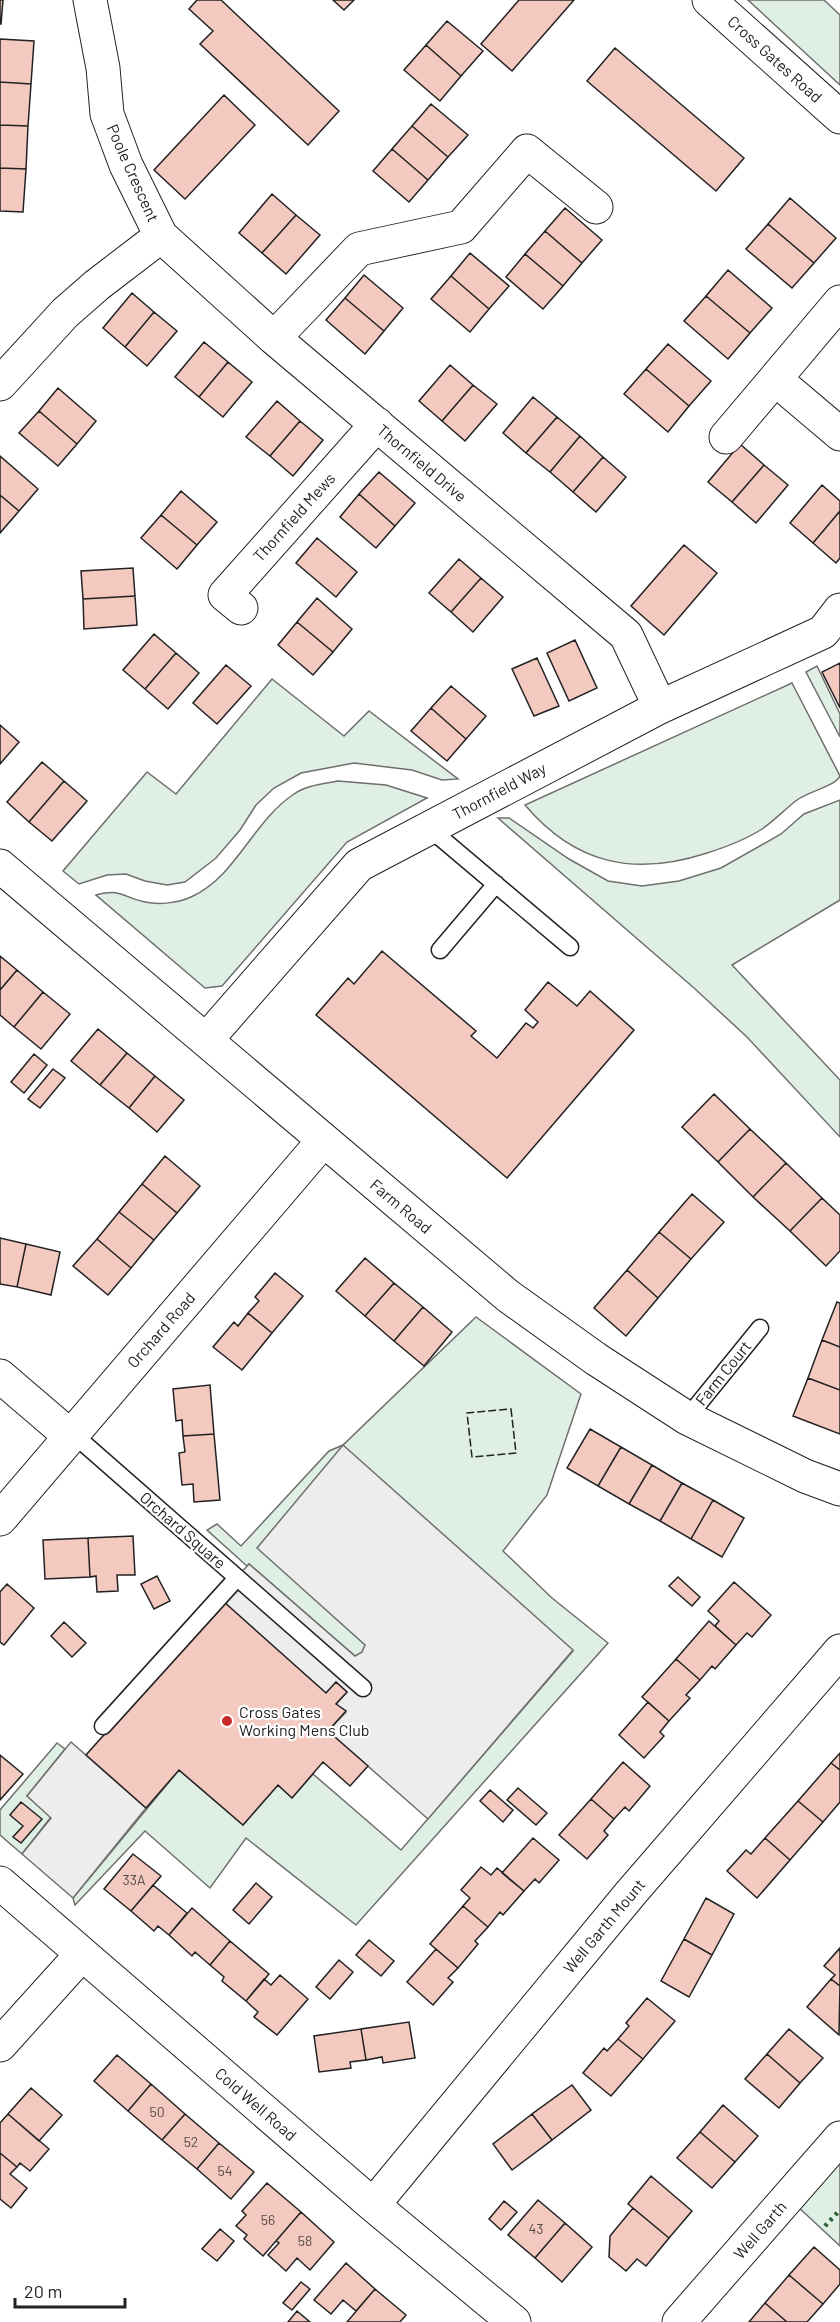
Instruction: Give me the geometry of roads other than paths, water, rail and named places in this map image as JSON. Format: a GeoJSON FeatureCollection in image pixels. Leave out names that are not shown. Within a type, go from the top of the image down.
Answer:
{"type":"FeatureCollection","features":[{"type":"Feature","properties":{"kind":"street","name":"Poole Crescent"},"geometry":{"type":"LineString","coordinates":[[0,384],[65,313],[97,285],[161,236],[126,165],[107,114],[103,68],[90,0]]}},
{"type":"Feature","properties":{"kind":"street","name":"Cross Gates Road"},"geometry":{"type":"LineString","coordinates":[[710,0],[840,117]]}},
{"type":"Feature","properties":{"kind":"street"},"geometry":{"type":"LineString","coordinates":[[274,338],[359,249],[461,227],[527,151],[596,207]]}},
{"type":"Feature","properties":{"kind":"street","name":"Thornfield Drive"},"geometry":{"type":"LineString","coordinates":[[161,236],[274,338],[626,635],[660,707]]}},
{"type":"Feature","properties":{"kind":"street"},"geometry":{"type":"LineString","coordinates":[[726,437],[840,303]]}},
{"type":"Feature","properties":{"kind":"street"},"geometry":{"type":"LineString","coordinates":[[775,379],[840,434]]}},
{"type":"Feature","properties":{"kind":"street","name":"Thornfield Mews"},"geometry":{"type":"LineString","coordinates":[[241,608],[225,595],[377,424]]}},
{"type":"Feature","properties":{"kind":"street","name":"Thornfield Way"},"geometry":{"type":"LineString","coordinates":[[207,1040],[359,865],[660,707],[822,632],[840,610]]}},
{"type":"Feature","properties":{"kind":"street","name":"Farm Road"},"geometry":{"type":"LineString","coordinates":[[0,866],[508,1296],[596,1359],[687,1418],[805,1476],[840,1489]]}},
{"type":"Feature","properties":{"kind":"street","name":"Orchard Road"},"geometry":{"type":"LineString","coordinates":[[0,1519],[323,1141]]}},
{"type":"Feature","properties":{"kind":"street","name":"Orchard Square"},"geometry":{"type":"LineString","coordinates":[[0,1376],[70,1436]]}},
{"type":"Feature","properties":{"kind":"street","name":"Well Garth Mount"},"geometry":{"type":"LineString","coordinates":[[373,2205],[630,1894],[840,1651]]}},
{"type":"Feature","properties":{"kind":"street","name":"Cold Well Road"},"geometry":{"type":"LineString","coordinates":[[0,1883],[373,2205],[514,2322]]}},
{"type":"Feature","properties":{"kind":"street"},"geometry":{"type":"LineString","coordinates":[[0,2045],[82,1954]]}},
{"type":"Feature","properties":{"kind":"street","name":"Well Garth"},"geometry":{"type":"LineString","coordinates":[[679,2322],[840,2138]]}},
{"type":"Feature","properties":{"kind":"lane"},"geometry":{"type":"LineString","coordinates":[[429,828],[570,947]]}},
{"type":"Feature","properties":{"kind":"lane"},"geometry":{"type":"LineString","coordinates":[[440,950],[496,884]]}},
{"type":"Feature","properties":{"kind":"lane","name":"Farm Court"},"geometry":{"type":"LineString","coordinates":[[687,1418],[760,1328]]}},
{"type":"Feature","properties":{"kind":"lane","name":"Orchard Square"},"geometry":{"type":"LineString","coordinates":[[70,1436],[80,1440],[363,1688]]}},
{"type":"Feature","properties":{"kind":"lane"},"geometry":{"type":"LineString","coordinates":[[103,1726],[237,1578]]}},
{"type":"Feature","properties":{"kind":"place","name":"Cross Gates Working Mens Club"},"geometry":{"type":"Point","coordinates":[227,1721]}}]}
